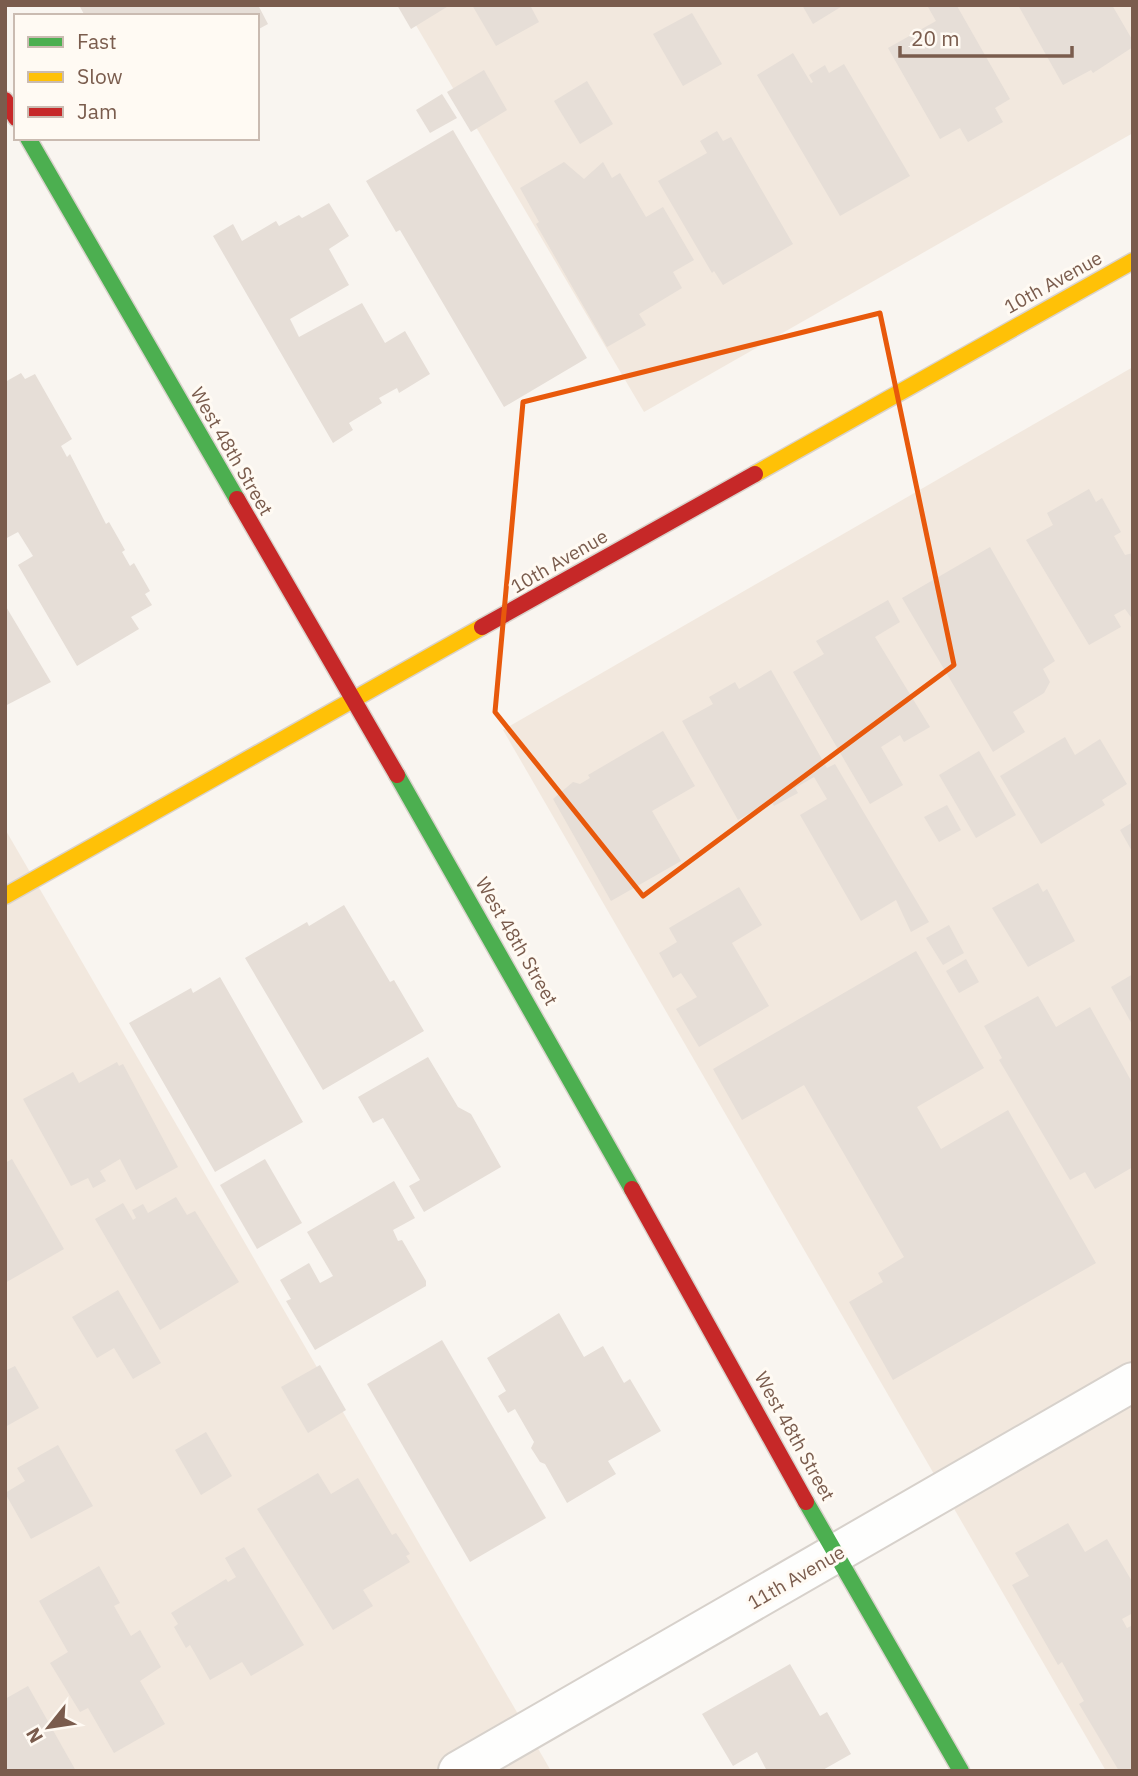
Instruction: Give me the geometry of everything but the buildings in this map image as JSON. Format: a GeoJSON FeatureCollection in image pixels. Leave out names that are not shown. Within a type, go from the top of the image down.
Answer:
{"type":"FeatureCollection","features":[{"type":"Feature","properties":{"kind":"street","name":"West 48th Street"},"geometry":{"type":"LineString","coordinates":[[29,140],[584,1101],[835,1554],[961,1771]]}},
{"type":"Feature","properties":{"kind":"street","name":"10th Avenue"},"geometry":{"type":"LineString","coordinates":[[5,896],[354,702],[1133,261]]}},
{"type":"Feature","properties":{"kind":"street","name":"11th Avenue"},"geometry":{"type":"LineString","coordinates":[[458,1771],[1133,1382]]}},
{"type":"Feature","properties":{"kind":"highlighted area"},"geometry":{"type":"Polygon","coordinates":[[[880,313],[954,665],[643,896],[495,712],[523,402],[880,313]]]}},
{"type":"Feature","properties":{"kind":"shaded area"},"geometry":{"type":"Polygon","coordinates":[[[404,5],[1133,5],[1133,133],[644,412],[404,5]]]}},
{"type":"Feature","properties":{"kind":"shaded area"},"geometry":{"type":"Polygon","coordinates":[[[1133,367],[1133,1771],[1106,1771],[503,730],[1133,367]]]}},
{"type":"Feature","properties":{"kind":"shaded area"},"geometry":{"type":"Polygon","coordinates":[[[5,829],[551,1771],[5,1771],[5,829]]]}},
{"type":"Feature","properties":{"kind":"traffic: fast"},"geometry":{"type":"LineString","coordinates":[[29,140],[237,499]]}},
{"type":"Feature","properties":{"kind":"traffic: fast"},"geometry":{"type":"LineString","coordinates":[[397,775],[632,1189]]}},
{"type":"Feature","properties":{"kind":"traffic: fast"},"geometry":{"type":"LineString","coordinates":[[806,1502],[961,1771]]}},
{"type":"Feature","properties":{"kind":"traffic: slow"},"geometry":{"type":"LineString","coordinates":[[755,474],[1133,261]]}},
{"type":"Feature","properties":{"kind":"traffic: slow"},"geometry":{"type":"LineString","coordinates":[[5,896],[482,627]]}},
{"type":"Feature","properties":{"kind":"traffic: jam"},"geometry":{"type":"LineString","coordinates":[[5,100],[14,115]]}},
{"type":"Feature","properties":{"kind":"traffic: jam"},"geometry":{"type":"LineString","coordinates":[[482,627],[755,474]]}},
{"type":"Feature","properties":{"kind":"traffic: jam"},"geometry":{"type":"LineString","coordinates":[[237,499],[397,775]]}},
{"type":"Feature","properties":{"kind":"traffic: jam"},"geometry":{"type":"LineString","coordinates":[[632,1189],[806,1502]]}}]}
